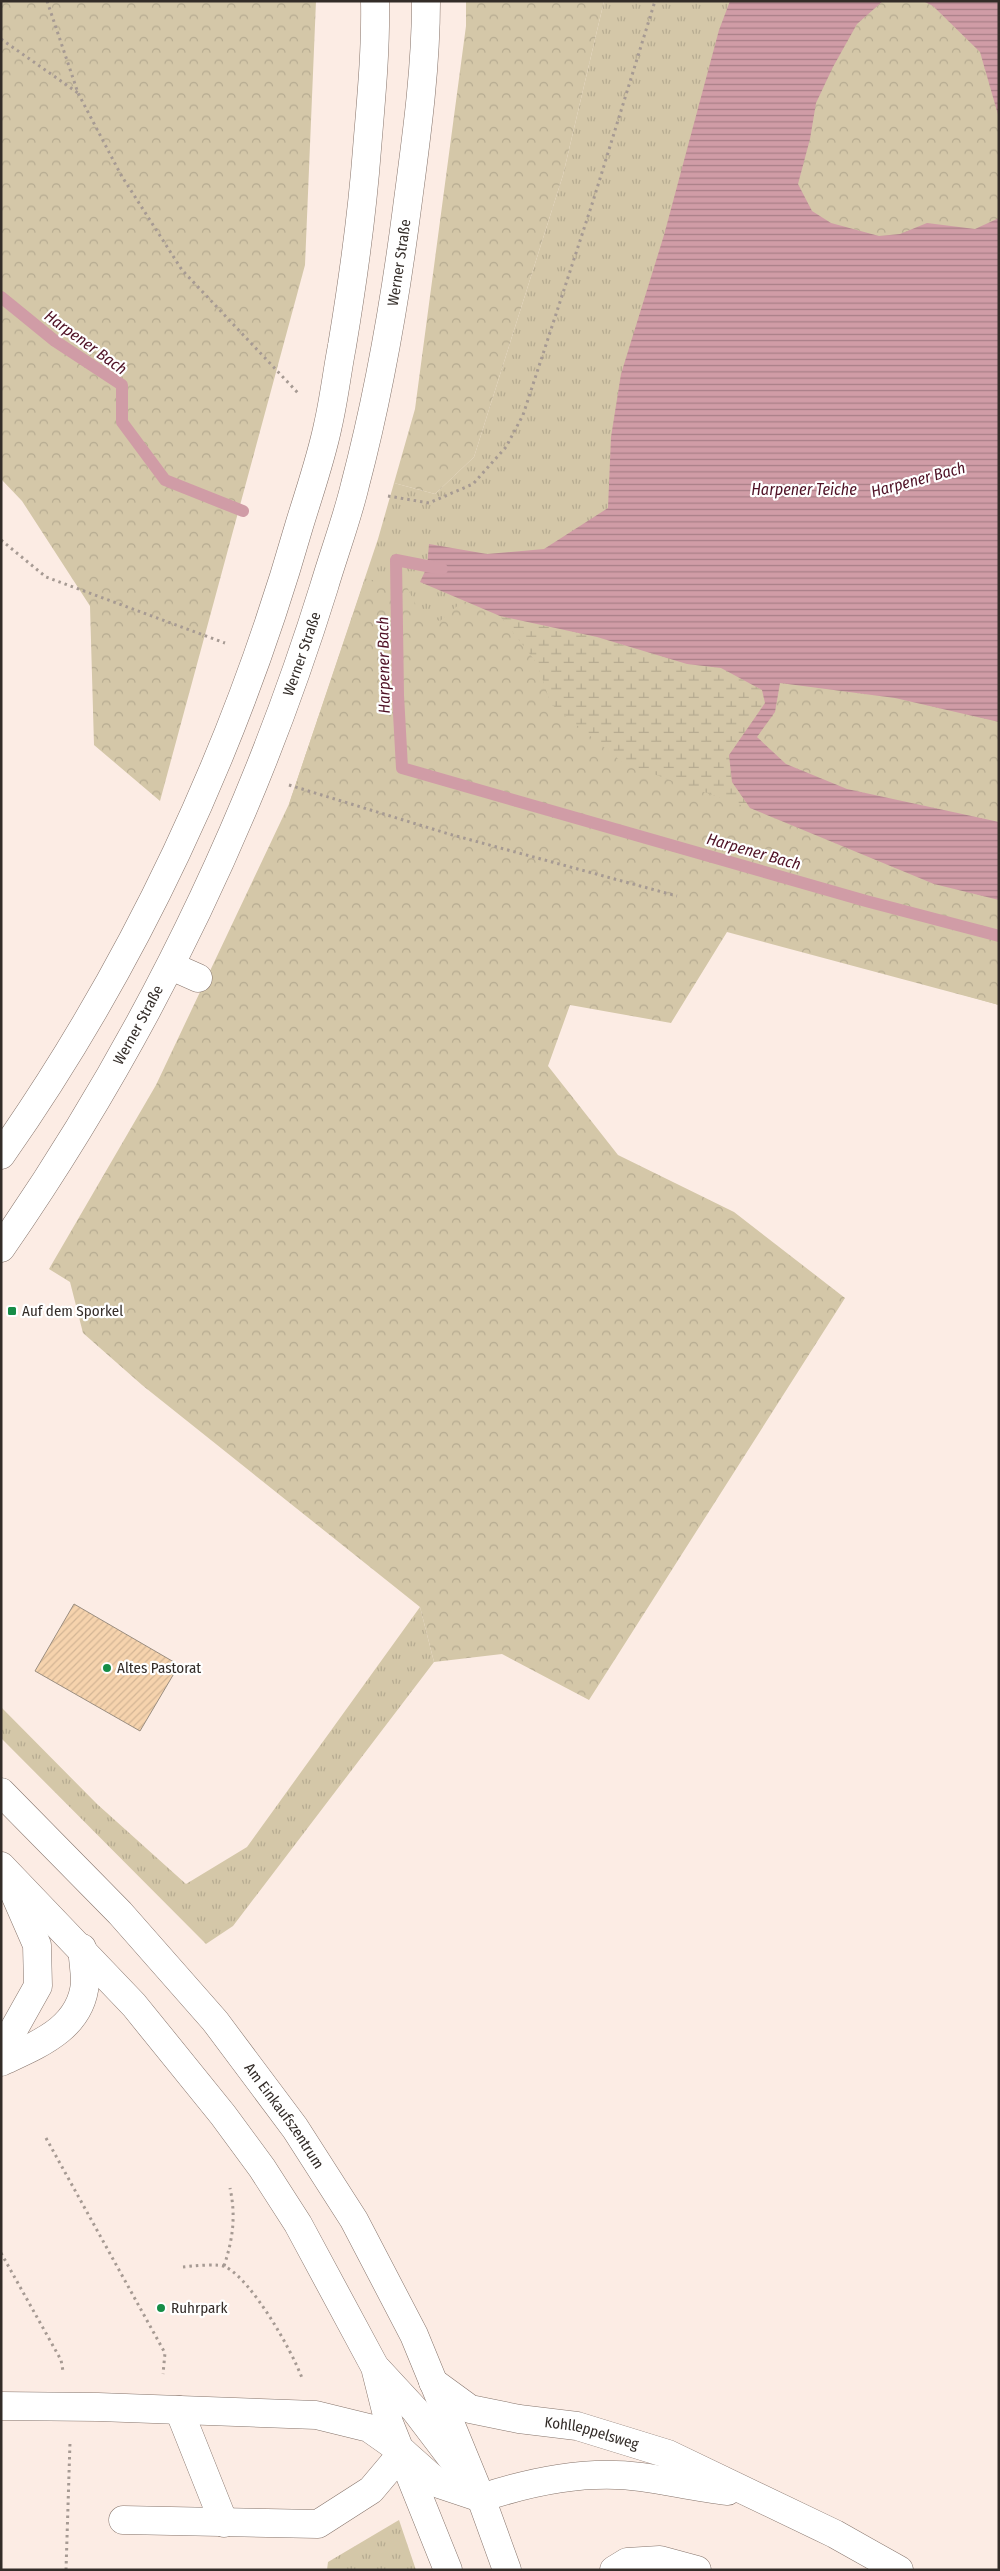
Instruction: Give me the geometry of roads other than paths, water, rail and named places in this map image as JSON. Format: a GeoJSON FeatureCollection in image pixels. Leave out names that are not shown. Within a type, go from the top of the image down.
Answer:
{"type":"FeatureCollection","features":[{"type":"Feature","properties":{"kind":"main road"},"geometry":{"type":"LineString","coordinates":[[1,1155],[49,1086],[118,967],[178,852],[237,716],[283,584],[328,425],[362,219],[376,38],[375,1]]}},
{"type":"Feature","properties":{"kind":"main road","name":"Werner Straße"},"geometry":{"type":"LineString","coordinates":[[1,1248],[114,1069],[171,966],[258,773],[302,656],[355,487],[380,378],[399,267],[416,138],[426,1]]}},
{"type":"Feature","properties":{"kind":"main road"},"geometry":{"type":"LineString","coordinates":[[171,966],[198,978]]}},
{"type":"Feature","properties":{"kind":"main road","name":"Am Einkaufszentrum"},"geometry":{"type":"LineString","coordinates":[[1,1792],[120,1913],[215,2021],[295,2128],[354,2220],[414,2335],[481,2498],[506,2570]]}},
{"type":"Feature","properties":{"kind":"main road","name":"Am Einkaufszentrum"},"geometry":{"type":"LineString","coordinates":[[2,1866],[82,1948],[134,2005],[262,2168],[298,2224],[375,2367],[390,2423],[448,2570]]}},
{"type":"Feature","properties":{"kind":"main road","name":"Am Einkaufszentrum"},"geometry":{"type":"LineString","coordinates":[[1,2052],[38,1986],[37,1945],[2,1866]]}},
{"type":"Feature","properties":{"kind":"main road"},"geometry":{"type":"LineString","coordinates":[[1,2062],[45,2041],[67,2025],[82,1995],[85,1982],[82,1948]]}},
{"type":"Feature","properties":{"kind":"main road","name":"Am Einkaufszentrum"},"geometry":{"type":"LineString","coordinates":[[375,2367],[415,2410],[481,2498]]}},
{"type":"Feature","properties":{"kind":"main road","name":"Kohlleppelsweg"},"geometry":{"type":"LineString","coordinates":[[432,2382],[470,2409],[519,2419],[577,2426],[668,2454],[835,2534],[899,2570]]}},
{"type":"Feature","properties":{"kind":"main road","name":"Am Einkaufszentrum"},"geometry":{"type":"LineString","coordinates":[[1,2406],[72,2406],[316,2415],[369,2428],[402,2452],[439,2484],[481,2498]]}},
{"type":"Feature","properties":{"kind":"main road"},"geometry":{"type":"LineString","coordinates":[[179,2410],[224,2523]]}},
{"type":"Feature","properties":{"kind":"main road"},"geometry":{"type":"LineString","coordinates":[[123,2520],[318,2524],[371,2490],[402,2452]]}},
{"type":"Feature","properties":{"kind":"main road","name":"Kohlleppelsweg"},"geometry":{"type":"LineString","coordinates":[[481,2498],[514,2487],[570,2476],[640,2477],[687,2486],[750,2494]]}},
{"type":"Feature","properties":{"kind":"main road"},"geometry":{"type":"LineString","coordinates":[[614,2570],[627,2562],[660,2560],[698,2570]]}},
{"type":"Feature","properties":{"kind":"water","name":"Harpener Teiche"},"geometry":{"type":"Polygon","coordinates":[[[730,1],[883,1],[857,24],[816,103],[810,139],[798,184],[812,211],[831,223],[879,236],[900,234],[927,223],[975,229],[999,218],[999,722],[895,698],[780,683],[775,712],[757,737],[786,764],[847,789],[999,822],[999,900],[934,884],[750,808],[732,782],[729,755],[765,703],[762,690],[721,668],[687,664],[597,637],[500,616],[420,582],[427,567],[429,544],[487,554],[544,549],[608,508],[611,437],[621,374],[664,235],[719,30],[730,1]]]}},
{"type":"Feature","properties":{"kind":"water"},"geometry":{"type":"Polygon","coordinates":[[[923,1],[999,1],[999,118],[980,52],[933,6],[923,1]]]}},
{"type":"Feature","properties":{"kind":"waterway","name":"Harpener Bach"},"geometry":{"type":"LineString","coordinates":[[1,297],[55,341],[122,385],[122,422],[165,480],[243,511]]}},
{"type":"Feature","properties":{"kind":"waterway","name":"Harpener Bach"},"geometry":{"type":"LineString","coordinates":[[442,569],[396,560],[398,695],[402,768],[866,901],[999,936]]}},
{"type":"Feature","properties":{"kind":"place","name":"Auf dem Sporkel"},"geometry":{"type":"Point","coordinates":[12,1311]}},
{"type":"Feature","properties":{"kind":"place","name":"Altes Pastorat"},"geometry":{"type":"Point","coordinates":[107,1668]}},
{"type":"Feature","properties":{"kind":"place","name":"Ruhrpark"},"geometry":{"type":"Point","coordinates":[161,2308]}}]}
